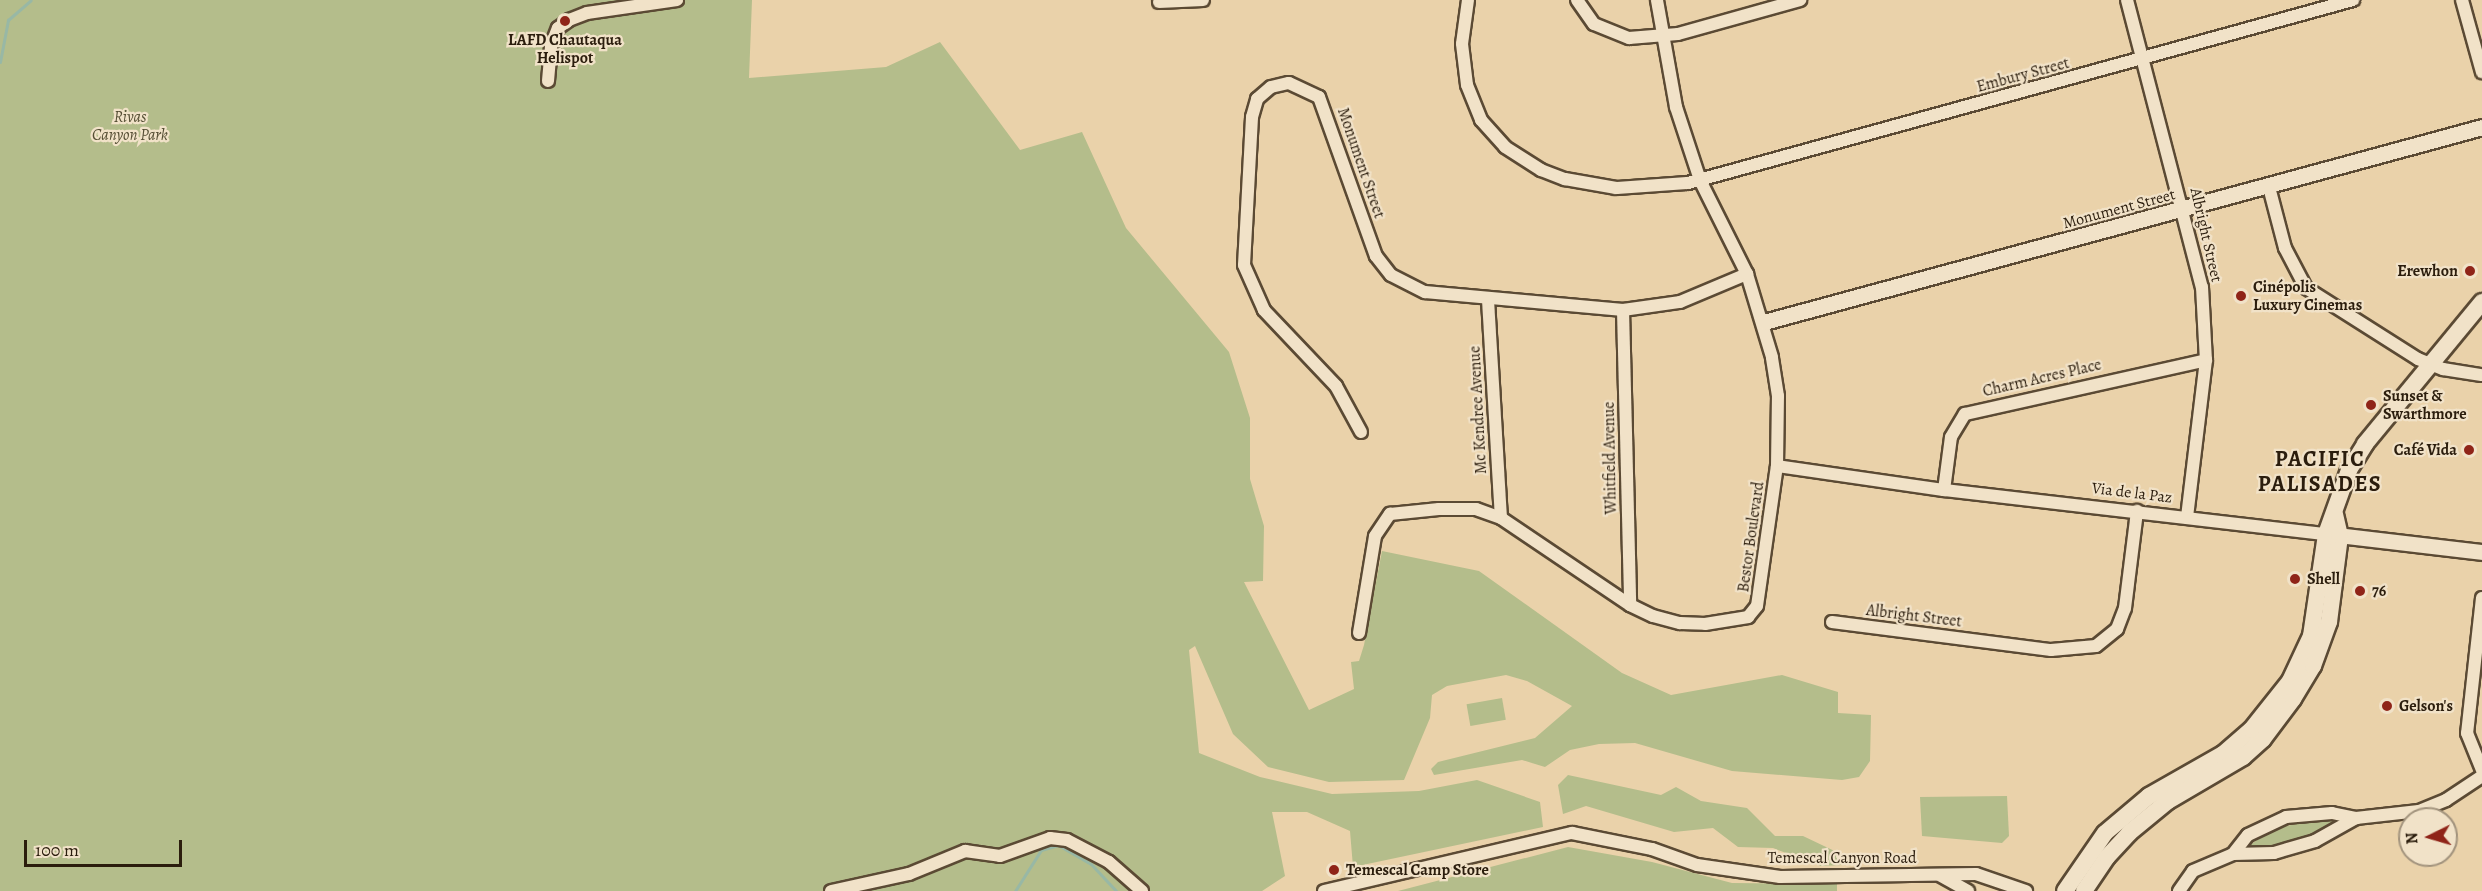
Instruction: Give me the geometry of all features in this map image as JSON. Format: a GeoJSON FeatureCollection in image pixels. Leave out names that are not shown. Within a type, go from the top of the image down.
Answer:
{"type":"FeatureCollection","features":[{"type":"Feature","properties":{"kind":"main road"},"geometry":{"type":"LineString","coordinates":[[2084,891],[2107,857],[2129,833],[2168,801],[2243,757],[2290,704],[2313,666],[2329,622],[2335,515],[2343,484],[2355,459],[2482,302]]}},
{"type":"Feature","properties":{"kind":"main road"},"geometry":{"type":"LineString","coordinates":[[2065,891],[2088,853],[2128,811],[2223,754],[2272,705],[2290,681],[2312,636],[2333,535]]}},
{"type":"Feature","properties":{"kind":"street"},"geometry":{"type":"LineString","coordinates":[[548,81],[551,46],[558,28],[569,20],[586,13],[677,0]]}},
{"type":"Feature","properties":{"kind":"street"},"geometry":{"type":"LineString","coordinates":[[1159,2],[1203,0]]}},
{"type":"Feature","properties":{"kind":"street"},"geometry":{"type":"LineString","coordinates":[[1468,0],[1462,44],[1467,85],[1481,120],[1505,147],[1541,170],[1592,184],[1656,188],[1700,180]]}},
{"type":"Feature","properties":{"kind":"street"},"geometry":{"type":"LineString","coordinates":[[1577,0],[1594,24],[1610,33],[1629,38],[1662,37],[1800,0]]}},
{"type":"Feature","properties":{"kind":"street","name":"Bestor Boulevard"},"geometry":{"type":"LineString","coordinates":[[1359,633],[1375,536],[1390,514],[1476,509],[1501,518],[1630,604],[1680,623],[1733,620],[1754,612],[1759,600],[1777,466],[1778,396],[1764,322],[1747,274],[1700,180],[1676,107],[1657,0]]}},
{"type":"Feature","properties":{"kind":"street","name":"Albright Street"},"geometry":{"type":"LineString","coordinates":[[2127,0],[2184,210],[2202,287],[2206,360],[2187,518]]}},
{"type":"Feature","properties":{"kind":"street","name":"Embury Street"},"geometry":{"type":"LineString","coordinates":[[1700,180],[2353,0]]}},
{"type":"Feature","properties":{"kind":"street"},"geometry":{"type":"LineString","coordinates":[[2462,0],[2482,72]]}},
{"type":"Feature","properties":{"kind":"street","name":"Monument Street"},"geometry":{"type":"LineString","coordinates":[[1361,432],[1336,386],[1264,310],[1244,265],[1252,117],[1257,99],[1271,87],[1289,83],[1319,97],[1367,234],[1391,275],[1425,292],[1488,300],[1623,310],[1680,302],[1747,274]]}},
{"type":"Feature","properties":{"kind":"street","name":"Monument Street"},"geometry":{"type":"LineString","coordinates":[[1764,322],[2269,187],[2482,127]]}},
{"type":"Feature","properties":{"kind":"street"},"geometry":{"type":"LineString","coordinates":[[2269,187],[2283,243],[2302,283],[2361,325],[2429,365],[2482,375]]}},
{"type":"Feature","properties":{"kind":"street","name":"Mc Kendree Avenue"},"geometry":{"type":"LineString","coordinates":[[1488,300],[1501,518]]}},
{"type":"Feature","properties":{"kind":"street","name":"Whitfield Avenue"},"geometry":{"type":"LineString","coordinates":[[1623,310],[1630,604]]}},
{"type":"Feature","properties":{"kind":"street","name":"Charm Acres Place"},"geometry":{"type":"LineString","coordinates":[[1944,490],[1950,437],[1965,414],[2206,360]]}},
{"type":"Feature","properties":{"kind":"street","name":"Via de la Paz"},"geometry":{"type":"LineString","coordinates":[[1777,466],[1944,490],[2482,552]]}},
{"type":"Feature","properties":{"kind":"street","name":"Albright Street"},"geometry":{"type":"LineString","coordinates":[[1832,622],[2050,650],[2096,646],[2117,629],[2125,608],[2137,511]]}},
{"type":"Feature","properties":{"kind":"street"},"geometry":{"type":"LineString","coordinates":[[2482,598],[2467,733],[2482,770]]}},
{"type":"Feature","properties":{"kind":"street"},"geometry":{"type":"LineString","coordinates":[[2233,854],[2248,835],[2286,817],[2332,813],[2356,818],[2419,811],[2446,800],[2482,776]]}},
{"type":"Feature","properties":{"kind":"street"},"geometry":{"type":"LineString","coordinates":[[2180,891],[2193,871],[2233,854],[2284,850],[2315,841],[2356,818]]}},
{"type":"Feature","properties":{"kind":"street","name":"Temescal Canyon Road"},"geometry":{"type":"LineString","coordinates":[[1324,891],[1572,833],[1652,849],[1697,865],[1780,877],[1976,874],[2026,891]]}},
{"type":"Feature","properties":{"kind":"street"},"geometry":{"type":"LineString","coordinates":[[831,891],[909,874],[965,851],[1000,856],[1050,838],[1067,840],[1109,862],[1142,891]]}},
{"type":"Feature","properties":{"kind":"street","name":"Temescal Canyon Road"},"geometry":{"type":"LineString","coordinates":[[1940,875],[1968,891]]}},
{"type":"Feature","properties":{"kind":"green space","name":"Rivas Canyon Park"},"geometry":{"type":"Polygon","coordinates":[[[0,0],[752,0],[749,78],[886,67],[940,42],[1020,150],[1082,132],[1126,228],[1229,352],[1250,418],[1250,479],[1264,526],[1263,581],[1244,582],[1309,710],[1354,689],[1351,662],[1359,661],[1364,645],[1382,551],[1479,571],[1622,673],[1671,695],[1782,675],[1838,692],[1838,713],[1871,715],[1870,761],[1859,777],[1842,780],[1732,771],[1635,743],[1599,744],[1570,750],[1545,767],[1522,760],[1434,775],[1431,769],[1438,762],[1535,738],[1572,706],[1527,681],[1506,675],[1447,686],[1432,695],[1430,718],[1404,780],[1329,782],[1268,767],[1233,734],[1195,646],[1189,650],[1199,753],[1260,777],[1332,794],[1419,791],[1477,780],[1540,802],[1543,827],[1353,867],[1350,831],[1307,812],[1272,812],[1285,876],[1262,891],[0,891],[0,0]]]}},
{"type":"Feature","properties":{"kind":"green space"},"geometry":{"type":"Polygon","coordinates":[[[1502,698],[1506,720],[1470,726],[1467,704],[1502,698]]]}},
{"type":"Feature","properties":{"kind":"green space"},"geometry":{"type":"Polygon","coordinates":[[[1568,775],[1661,795],[1676,787],[1701,801],[1747,808],[1775,836],[1803,836],[1845,856],[1843,865],[1821,866],[1773,848],[1738,847],[1713,828],[1674,832],[1586,806],[1563,814],[1558,785],[1568,775]]]}},
{"type":"Feature","properties":{"kind":"green space"},"geometry":{"type":"Polygon","coordinates":[[[2007,796],[2009,836],[2002,843],[1922,836],[1920,797],[2007,796]]]}},
{"type":"Feature","properties":{"kind":"green space"},"geometry":{"type":"Polygon","coordinates":[[[2325,818],[2340,822],[2281,846],[2245,848],[2276,828],[2325,818]]]}},
{"type":"Feature","properties":{"kind":"green space"},"geometry":{"type":"Polygon","coordinates":[[[1568,847],[1652,862],[1732,883],[1837,884],[1837,891],[1398,891],[1568,847]]]}},
{"type":"Feature","properties":{"kind":"waterway"},"geometry":{"type":"LineString","coordinates":[[0,62],[8,20],[31,0]]}},
{"type":"Feature","properties":{"kind":"waterway"},"geometry":{"type":"LineString","coordinates":[[1015,891],[1041,850],[1058,845],[1091,864],[1116,891]]}},
{"type":"Feature","properties":{"kind":"place","name":"LAFD Chautaqua Helispot"},"geometry":{"type":"Point","coordinates":[565,21]}},
{"type":"Feature","properties":{"kind":"place","name":"Erewhon"},"geometry":{"type":"Point","coordinates":[2470,271]}},
{"type":"Feature","properties":{"kind":"place","name":"Cinépolis Luxury Cinemas"},"geometry":{"type":"Point","coordinates":[2241,296]}},
{"type":"Feature","properties":{"kind":"place","name":"Sunset & Swarthmore"},"geometry":{"type":"Point","coordinates":[2371,405]}},
{"type":"Feature","properties":{"kind":"place","name":"Café Vida"},"geometry":{"type":"Point","coordinates":[2469,450]}},
{"type":"Feature","properties":{"kind":"place","name":"Shell"},"geometry":{"type":"Point","coordinates":[2295,579]}},
{"type":"Feature","properties":{"kind":"place","name":"76"},"geometry":{"type":"Point","coordinates":[2360,591]}},
{"type":"Feature","properties":{"kind":"place","name":"Gelson's"},"geometry":{"type":"Point","coordinates":[2387,706]}},
{"type":"Feature","properties":{"kind":"place","name":"Temescal Camp Store"},"geometry":{"type":"Point","coordinates":[1334,870]}},
{"type":"Feature","properties":{"kind":"district","name":"PACIFIC PALISADES"},"geometry":{"type":"Point","coordinates":[2320,472]}}]}
